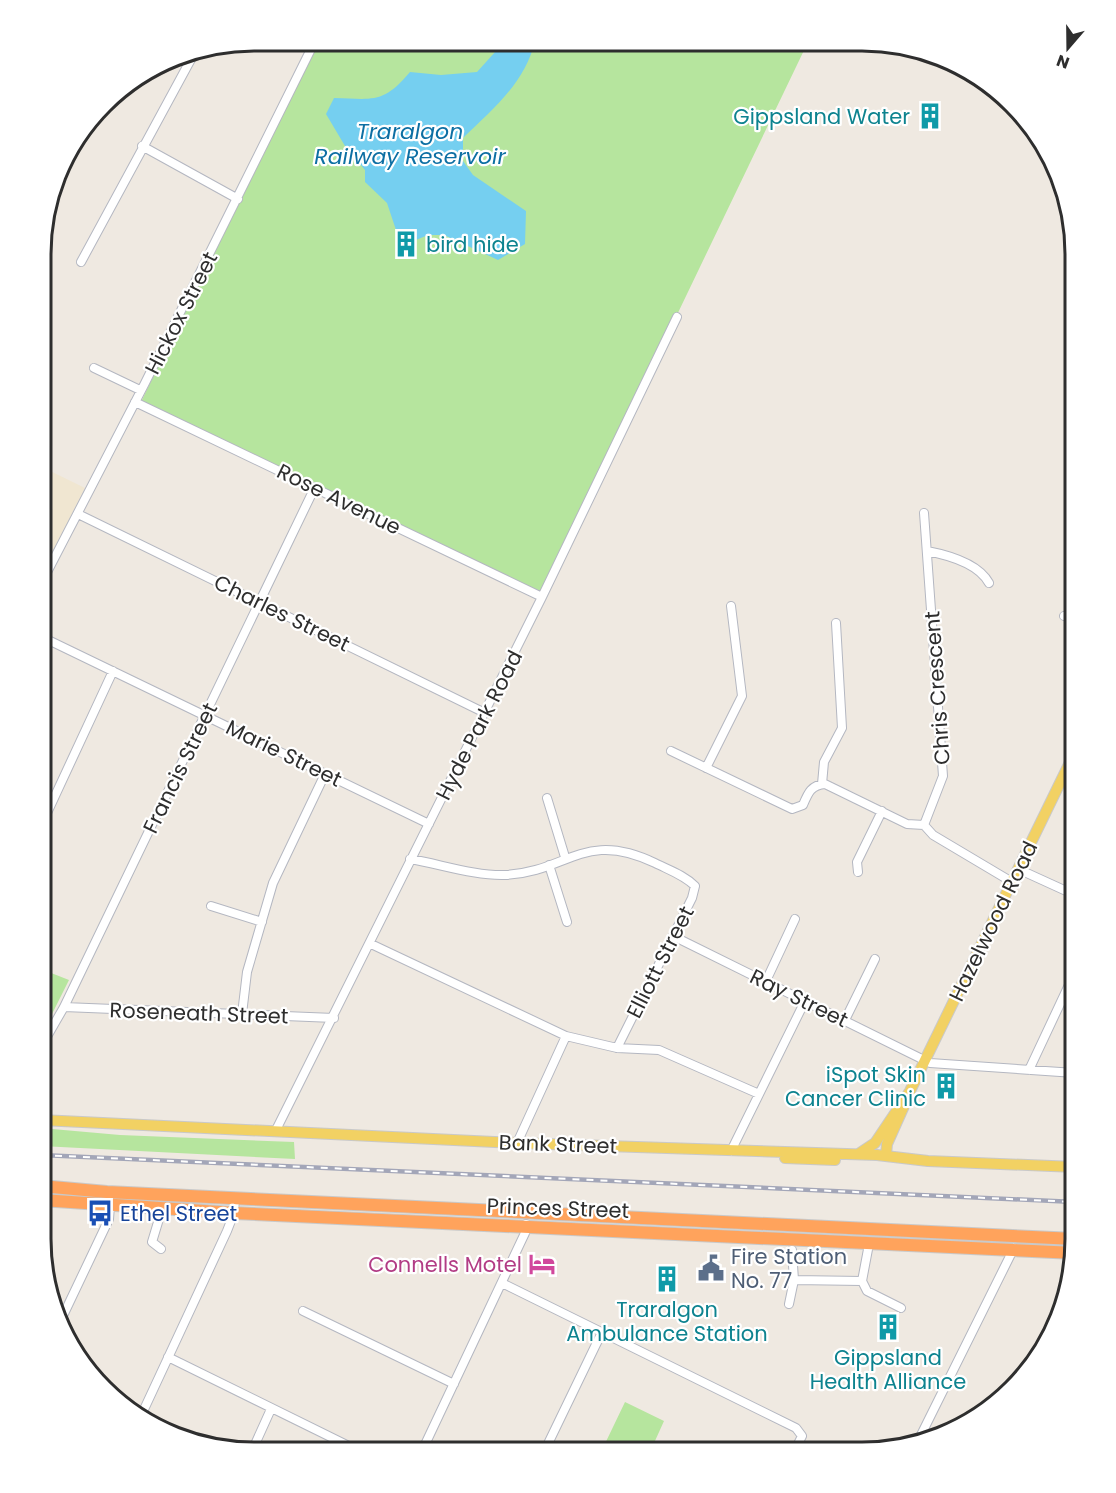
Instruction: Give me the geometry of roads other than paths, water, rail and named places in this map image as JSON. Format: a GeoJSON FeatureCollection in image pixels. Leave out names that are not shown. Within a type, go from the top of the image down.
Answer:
{"type":"FeatureCollection","features":[{"type":"Feature","properties":{"kind":"highway","name":"Princes Street"},"geometry":{"type":"LineString","coordinates":[[51,1187],[235,1198],[1065,1238]]}},
{"type":"Feature","properties":{"kind":"highway","name":"Princes Street"},"geometry":{"type":"LineString","coordinates":[[51,1201],[234,1213],[1065,1253]]}},
{"type":"Feature","properties":{"kind":"main road","name":"Hazelwood Road"},"geometry":{"type":"LineString","coordinates":[[910,1091],[1065,772]]}},
{"type":"Feature","properties":{"kind":"main road"},"geometry":{"type":"LineString","coordinates":[[880,1154],[907,1104],[910,1091]]}},
{"type":"Feature","properties":{"kind":"main road"},"geometry":{"type":"LineString","coordinates":[[880,1154],[910,1091]]}},
{"type":"Feature","properties":{"kind":"main road","name":"Bank Street"},"geometry":{"type":"LineString","coordinates":[[51,1120],[517,1143],[880,1154]]}},
{"type":"Feature","properties":{"kind":"main road"},"geometry":{"type":"LineString","coordinates":[[731,1151],[784,1158],[880,1154],[928,1161],[1065,1167]]}},
{"type":"Feature","properties":{"kind":"street","name":"Hickox Street"},"geometry":{"type":"LineString","coordinates":[[51,565],[238,199],[310,51]]}},
{"type":"Feature","properties":{"kind":"street"},"geometry":{"type":"LineString","coordinates":[[81,262],[189,62]]}},
{"type":"Feature","properties":{"kind":"street"},"geometry":{"type":"LineString","coordinates":[[142,146],[238,199]]}},
{"type":"Feature","properties":{"kind":"street","name":"Hyde Park Road"},"geometry":{"type":"LineString","coordinates":[[276,1130],[371,944],[410,859],[485,713],[677,318]]}},
{"type":"Feature","properties":{"kind":"street"},"geometry":{"type":"LineString","coordinates":[[94,368],[140,390]]}},
{"type":"Feature","properties":{"kind":"street","name":"Rose Avenue"},"geometry":{"type":"LineString","coordinates":[[135,402],[542,597]]}},
{"type":"Feature","properties":{"kind":"street","name":"Francis Street"},"geometry":{"type":"LineString","coordinates":[[51,1030],[315,488]]}},
{"type":"Feature","properties":{"kind":"street","name":"Chris Crescent"},"geometry":{"type":"LineString","coordinates":[[924,513],[944,776],[924,825]]}},
{"type":"Feature","properties":{"kind":"street","name":"Charles Street"},"geometry":{"type":"LineString","coordinates":[[78,514],[485,713]]}},
{"type":"Feature","properties":{"kind":"street"},"geometry":{"type":"LineString","coordinates":[[927,551],[945,555],[969,566],[985,575],[989,583]]}},
{"type":"Feature","properties":{"kind":"street"},"geometry":{"type":"LineString","coordinates":[[706,768],[742,696],[731,606]]}},
{"type":"Feature","properties":{"kind":"street"},"geometry":{"type":"LineString","coordinates":[[822,784],[824,762],[842,728],[836,623]]}},
{"type":"Feature","properties":{"kind":"street","name":"Marie Street"},"geometry":{"type":"LineString","coordinates":[[51,641],[429,824]]}},
{"type":"Feature","properties":{"kind":"street"},"geometry":{"type":"LineString","coordinates":[[51,804],[113,671]]}},
{"type":"Feature","properties":{"kind":"street"},"geometry":{"type":"LineString","coordinates":[[671,751],[792,809],[802,805],[809,790],[822,784],[907,824],[924,825],[933,835],[1012,882]]}},
{"type":"Feature","properties":{"kind":"street"},"geometry":{"type":"LineString","coordinates":[[242,1014],[247,972],[273,884],[326,774]]}},
{"type":"Feature","properties":{"kind":"street"},"geometry":{"type":"LineString","coordinates":[[547,798],[565,857]]}},
{"type":"Feature","properties":{"kind":"street"},"geometry":{"type":"LineString","coordinates":[[858,872],[857,862],[882,812]]}},
{"type":"Feature","properties":{"kind":"street","name":"Elliott Street"},"geometry":{"type":"LineString","coordinates":[[410,859],[504,875],[549,865],[565,857],[599,849],[614,849],[636,854],[688,878],[695,886],[692,898],[617,1048]]}},
{"type":"Feature","properties":{"kind":"street"},"geometry":{"type":"LineString","coordinates":[[549,865],[567,922]]}},
{"type":"Feature","properties":{"kind":"street"},"geometry":{"type":"LineString","coordinates":[[1018,868],[1065,890]]}},
{"type":"Feature","properties":{"kind":"street"},"geometry":{"type":"LineString","coordinates":[[211,906],[262,922]]}},
{"type":"Feature","properties":{"kind":"street"},"geometry":{"type":"LineString","coordinates":[[766,981],[795,919]]}},
{"type":"Feature","properties":{"kind":"street","name":"Ray Street"},"geometry":{"type":"LineString","coordinates":[[673,936],[940,1066],[1065,1072]]}},
{"type":"Feature","properties":{"kind":"street"},"geometry":{"type":"LineString","coordinates":[[371,944],[566,1036],[617,1048],[658,1050],[759,1094]]}},
{"type":"Feature","properties":{"kind":"street"},"geometry":{"type":"LineString","coordinates":[[845,1020],[875,959]]}},
{"type":"Feature","properties":{"kind":"street"},"geometry":{"type":"LineString","coordinates":[[1029,1070],[1065,993]]}},
{"type":"Feature","properties":{"kind":"street"},"geometry":{"type":"LineString","coordinates":[[731,1151],[805,1001]]}},
{"type":"Feature","properties":{"kind":"street","name":"Roseneath Street"},"geometry":{"type":"LineString","coordinates":[[64,1007],[334,1018]]}},
{"type":"Feature","properties":{"kind":"street"},"geometry":{"type":"LineString","coordinates":[[517,1143],[566,1036]]}},
{"type":"Feature","properties":{"kind":"street"},"geometry":{"type":"LineString","coordinates":[[144,1409],[234,1213],[235,1198]]}},
{"type":"Feature","properties":{"kind":"street"},"geometry":{"type":"LineString","coordinates":[[65,1311],[109,1219],[110,1206]]}},
{"type":"Feature","properties":{"kind":"street"},"geometry":{"type":"LineString","coordinates":[[161,1249],[152,1242],[162,1209]]}},
{"type":"Feature","properties":{"kind":"street"},"geometry":{"type":"LineString","coordinates":[[426,1442],[502,1283],[526,1227],[526,1212]]}},
{"type":"Feature","properties":{"kind":"street"},"geometry":{"type":"LineString","coordinates":[[922,1432],[1019,1236]]}},
{"type":"Feature","properties":{"kind":"street"},"geometry":{"type":"LineString","coordinates":[[869,1244],[862,1281],[867,1291],[901,1308]]}},
{"type":"Feature","properties":{"kind":"street"},"geometry":{"type":"LineString","coordinates":[[789,1304],[794,1280],[792,1250]]}},
{"type":"Feature","properties":{"kind":"street"},"geometry":{"type":"LineString","coordinates":[[794,1280],[862,1281]]}},
{"type":"Feature","properties":{"kind":"street"},"geometry":{"type":"LineString","coordinates":[[502,1283],[796,1428],[802,1436],[799,1442]]}},
{"type":"Feature","properties":{"kind":"street"},"geometry":{"type":"LineString","coordinates":[[303,1311],[454,1384]]}},
{"type":"Feature","properties":{"kind":"street"},"geometry":{"type":"LineString","coordinates":[[549,1442],[602,1332]]}},
{"type":"Feature","properties":{"kind":"street"},"geometry":{"type":"LineString","coordinates":[[168,1357],[340,1442]]}},
{"type":"Feature","properties":{"kind":"street"},"geometry":{"type":"LineString","coordinates":[[256,1442],[271,1409]]}},
{"type":"Feature","properties":{"kind":"water","name":"Traralgon Railway Reservoir"},"geometry":{"type":"Polygon","coordinates":[[[496,51],[532,51],[516,83],[463,138],[463,161],[473,175],[526,211],[525,244],[498,260],[444,235],[428,235],[416,240],[398,236],[387,203],[365,182],[365,170],[345,146],[326,114],[334,98],[369,99],[385,95],[410,72],[441,75],[477,72],[496,51]]]}},
{"type":"Feature","properties":{"kind":"railway"},"geometry":{"type":"LineString","coordinates":[[51,1155],[1065,1202]]}},
{"type":"Feature","properties":{"kind":"place","name":"Gippsland Water"},"geometry":{"type":"Point","coordinates":[930,116]}},
{"type":"Feature","properties":{"kind":"place","name":"bird hide"},"geometry":{"type":"Point","coordinates":[406,244]}},
{"type":"Feature","properties":{"kind":"place","name":"iSpot Skin Cancer Clinic"},"geometry":{"type":"Point","coordinates":[946,1086]}},
{"type":"Feature","properties":{"kind":"place","name":"Ethel Street"},"geometry":{"type":"Point","coordinates":[100,1213]}},
{"type":"Feature","properties":{"kind":"place","name":"Connells Motel"},"geometry":{"type":"Point","coordinates":[542,1264]}},
{"type":"Feature","properties":{"kind":"place","name":"Fire Station No. 77"},"geometry":{"type":"Point","coordinates":[711,1268]}},
{"type":"Feature","properties":{"kind":"place","name":"Traralgon Ambulance Station"},"geometry":{"type":"Point","coordinates":[667,1279]}},
{"type":"Feature","properties":{"kind":"place","name":"Gippsland Health Alliance"},"geometry":{"type":"Point","coordinates":[888,1327]}}]}
